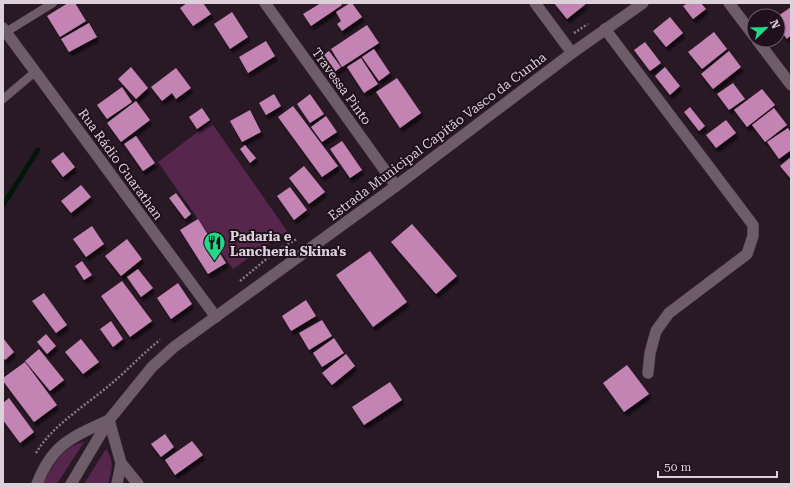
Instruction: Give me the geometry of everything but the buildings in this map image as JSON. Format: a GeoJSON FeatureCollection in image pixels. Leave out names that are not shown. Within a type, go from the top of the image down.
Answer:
{"type":"FeatureCollection","features":[{"type":"Feature","properties":{"kind":"street","name":"Travessa Pinto"},"geometry":{"type":"LineString","coordinates":[[265,3],[396,186]]}},
{"type":"Feature","properties":{"kind":"street"},"geometry":{"type":"LineString","coordinates":[[535,3],[572,53]]}},
{"type":"Feature","properties":{"kind":"street","name":"Estrada Municipal Capitão Vasco da Cunha"},"geometry":{"type":"LineString","coordinates":[[71,484],[109,420],[152,367],[174,347],[396,186],[572,53],[643,3]]}},
{"type":"Feature","properties":{"kind":"street"},"geometry":{"type":"LineString","coordinates":[[729,3],[746,25]]}},
{"type":"Feature","properties":{"kind":"street","name":"Rua Rádio Guarathan"},"geometry":{"type":"LineString","coordinates":[[4,30],[216,317]]}},
{"type":"Feature","properties":{"kind":"street"},"geometry":{"type":"LineString","coordinates":[[605,30],[753,225],[753,236],[747,254],[669,313],[656,331],[650,353],[648,373]]}},
{"type":"Feature","properties":{"kind":"street"},"geometry":{"type":"LineString","coordinates":[[763,48],[791,85]]}},
{"type":"Feature","properties":{"kind":"street"},"geometry":{"type":"LineString","coordinates":[[37,484],[50,457],[60,447],[72,437],[109,420],[121,463],[138,484]]}},
{"type":"Feature","properties":{"kind":"street"},"geometry":{"type":"LineString","coordinates":[[117,484],[121,463]]}},
{"type":"Feature","properties":{"kind":"lane"},"geometry":{"type":"LineString","coordinates":[[4,30],[53,3]]}},
{"type":"Feature","properties":{"kind":"lane"},"geometry":{"type":"LineString","coordinates":[[3,98],[35,72]]}},
{"type":"Feature","properties":{"kind":"shaded area"},"geometry":{"type":"Polygon","coordinates":[[[211,122],[287,231],[233,269],[158,162],[211,122]]]}},
{"type":"Feature","properties":{"kind":"shaded area"},"geometry":{"type":"Polygon","coordinates":[[[84,442],[57,484],[43,484],[64,452],[76,444],[84,442]]]}},
{"type":"Feature","properties":{"kind":"shaded area"},"geometry":{"type":"Polygon","coordinates":[[[106,449],[112,462],[108,484],[84,484],[106,449]]]}},
{"type":"Feature","properties":{"kind":"waterway"},"geometry":{"type":"LineString","coordinates":[[3,205],[38,150]]}},
{"type":"Feature","properties":{"kind":"place","name":"Padaria e Lancheria Skina's"},"geometry":{"type":"Point","coordinates":[214,262]}}]}
